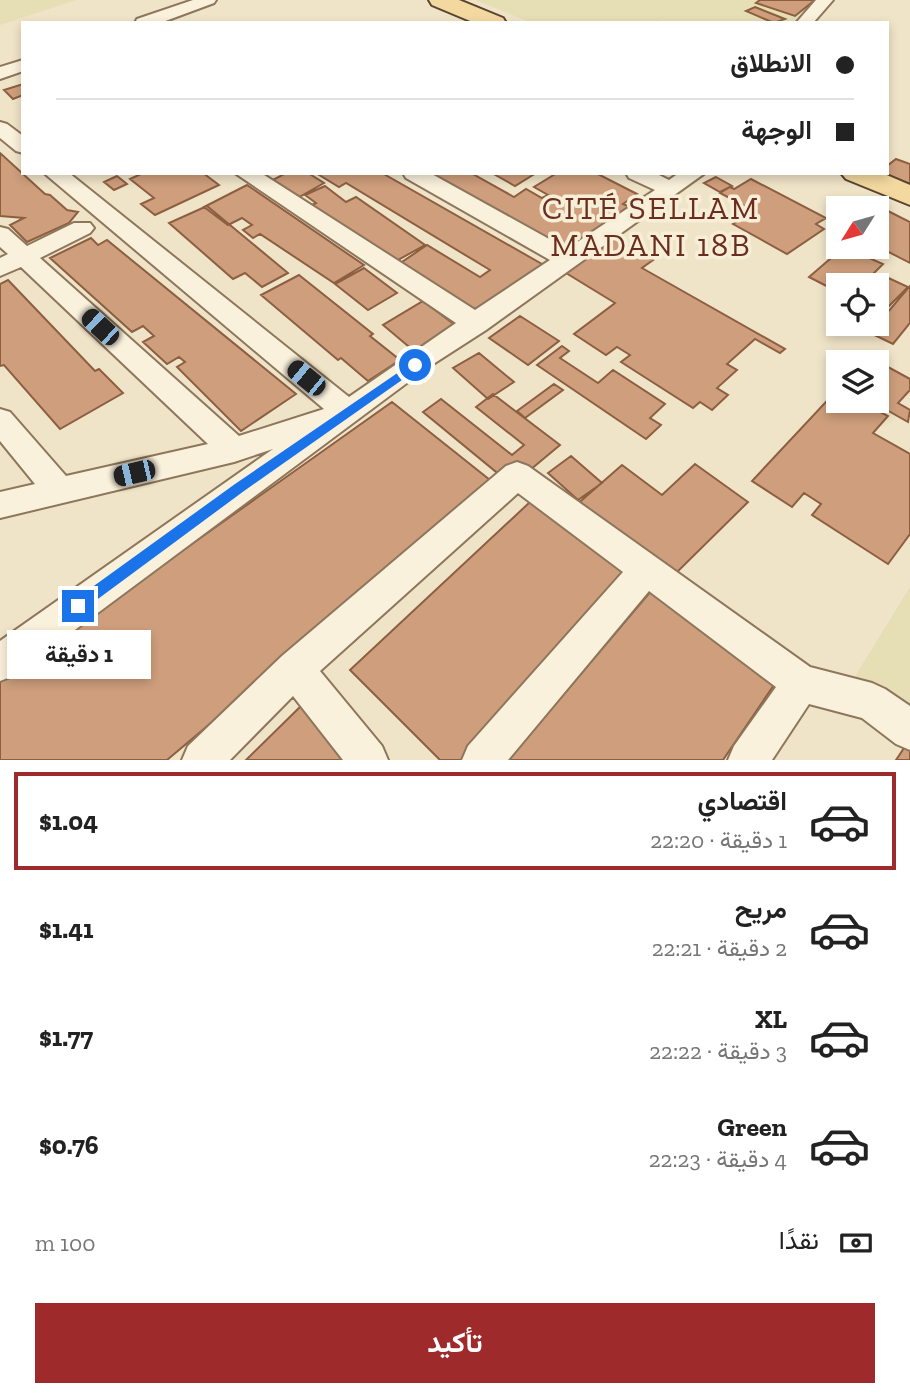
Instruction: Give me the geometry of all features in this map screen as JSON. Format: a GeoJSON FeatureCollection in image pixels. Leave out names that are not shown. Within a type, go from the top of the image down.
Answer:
{"type":"FeatureCollection","features":[{"type":"Feature","properties":{"kind":"main road"},"geometry":{"type":"LineString","coordinates":[[440,0],[490,21]]}},
{"type":"Feature","properties":{"kind":"main road"},"geometry":{"type":"LineString","coordinates":[[861,175],[910,196]]}},
{"type":"Feature","properties":{"kind":"street"},"geometry":{"type":"LineString","coordinates":[[149,21],[208,0]]}},
{"type":"Feature","properties":{"kind":"street"},"geometry":{"type":"LineString","coordinates":[[806,21],[825,0]]}},
{"type":"Feature","properties":{"kind":"street"},"geometry":{"type":"LineString","coordinates":[[0,73],[21,66]]}},
{"type":"Feature","properties":{"kind":"street"},"geometry":{"type":"LineString","coordinates":[[0,128],[21,145]]}},
{"type":"Feature","properties":{"kind":"street"},"geometry":{"type":"LineString","coordinates":[[57,175],[348,412]]}},
{"type":"Feature","properties":{"kind":"street"},"geometry":{"type":"LineString","coordinates":[[249,175],[477,324]]}},
{"type":"Feature","properties":{"kind":"street"},"geometry":{"type":"LineString","coordinates":[[418,175],[567,259]]}},
{"type":"Feature","properties":{"kind":"street"},"geometry":{"type":"LineString","coordinates":[[641,175],[671,189]]}},
{"type":"Feature","properties":{"kind":"street"},"geometry":{"type":"LineString","coordinates":[[0,663],[348,412],[691,175]]}},
{"type":"Feature","properties":{"kind":"street"},"geometry":{"type":"LineString","coordinates":[[12,262],[82,228]]}},
{"type":"Feature","properties":{"kind":"street"},"geometry":{"type":"LineString","coordinates":[[0,234],[12,262],[234,450]]}},
{"type":"Feature","properties":{"kind":"street"},"geometry":{"type":"LineString","coordinates":[[0,505],[234,450],[348,412]]}},
{"type":"Feature","properties":{"kind":"street"},"geometry":{"type":"LineString","coordinates":[[0,420],[60,491]]}},
{"type":"Feature","properties":{"kind":"street"},"geometry":{"type":"LineString","coordinates":[[202,760],[295,669],[517,475],[801,683],[872,702],[910,730]]}},
{"type":"Feature","properties":{"kind":"street"},"geometry":{"type":"LineString","coordinates":[[482,760],[646,570]]}},
{"type":"Feature","properties":{"kind":"street"},"geometry":{"type":"LineString","coordinates":[[295,669],[368,760]]}},
{"type":"Feature","properties":{"kind":"street"},"geometry":{"type":"LineString","coordinates":[[748,760],[801,683]]}},
{"type":"Feature","properties":{"kind":"shaded area"},"geometry":{"type":"Polygon","coordinates":[[[0,0],[76,0],[0,25],[0,0]]]}},
{"type":"Feature","properties":{"kind":"shaded area"},"geometry":{"type":"Polygon","coordinates":[[[475,0],[790,0],[814,6],[800,21],[527,21],[475,0]]]}},
{"type":"Feature","properties":{"kind":"shaded area"},"geometry":{"type":"Polygon","coordinates":[[[910,587],[910,717],[854,678],[910,587]]]}},
{"type":"Feature","properties":{"kind":"building"},"geometry":{"type":"Polygon","coordinates":[[[760,0],[815,0],[795,16],[756,3],[760,0]]]}},
{"type":"Feature","properties":{"kind":"building"},"geometry":{"type":"Polygon","coordinates":[[[755,7],[785,19],[769,21],[746,11],[755,7]]]}},
{"type":"Feature","properties":{"kind":"building"},"geometry":{"type":"Polygon","coordinates":[[[21,85],[21,96],[13,99],[4,90],[21,85]]]}},
{"type":"Feature","properties":{"kind":"building"},"geometry":{"type":"Polygon","coordinates":[[[0,153],[21,175],[45,194],[50,195],[67,210],[78,212],[69,223],[27,242],[10,225],[24,218],[0,216],[0,153]]]}},
{"type":"Feature","properties":{"kind":"building"},"geometry":{"type":"Polygon","coordinates":[[[896,159],[910,164],[910,193],[882,175],[889,175],[889,164],[896,159]]]}},
{"type":"Feature","properties":{"kind":"building"},"geometry":{"type":"Polygon","coordinates":[[[139,175],[206,175],[219,185],[155,215],[141,204],[154,198],[130,179],[139,175]]]}},
{"type":"Feature","properties":{"kind":"building"},"geometry":{"type":"Polygon","coordinates":[[[282,175],[311,175],[324,183],[294,200],[267,183],[282,175]]]}},
{"type":"Feature","properties":{"kind":"building"},"geometry":{"type":"Polygon","coordinates":[[[319,175],[386,175],[549,268],[481,320],[396,266],[427,245],[480,277],[490,270],[346,183],[339,187],[319,175]]]}},
{"type":"Feature","properties":{"kind":"building"},"geometry":{"type":"Polygon","coordinates":[[[420,175],[475,175],[514,197],[526,189],[542,198],[548,195],[534,187],[554,175],[600,175],[637,194],[623,204],[630,207],[565,252],[420,175]]]}},
{"type":"Feature","properties":{"kind":"building"},"geometry":{"type":"Polygon","coordinates":[[[496,175],[533,175],[515,186],[496,175]]]}},
{"type":"Feature","properties":{"kind":"building"},"geometry":{"type":"Polygon","coordinates":[[[117,176],[127,184],[114,190],[104,182],[117,176]]]}},
{"type":"Feature","properties":{"kind":"building"},"geometry":{"type":"Polygon","coordinates":[[[716,177],[732,186],[720,192],[704,183],[716,177]]]}},
{"type":"Feature","properties":{"kind":"building"},"geometry":{"type":"Polygon","coordinates":[[[751,179],[826,218],[816,224],[824,229],[787,254],[733,224],[754,211],[720,193],[730,187],[734,189],[751,179]]]}},
{"type":"Feature","properties":{"kind":"building"},"geometry":{"type":"Polygon","coordinates":[[[247,185],[364,265],[334,283],[260,234],[253,238],[243,230],[252,225],[242,218],[228,225],[204,207],[247,185]]]}},
{"type":"Feature","properties":{"kind":"building"},"geometry":{"type":"Polygon","coordinates":[[[325,186],[346,202],[356,197],[425,245],[389,265],[310,206],[316,203],[305,195],[325,186]]]}},
{"type":"Feature","properties":{"kind":"building"},"geometry":{"type":"Polygon","coordinates":[[[207,206],[288,273],[262,287],[245,273],[233,279],[169,223],[207,206]]]}},
{"type":"Feature","properties":{"kind":"building"},"geometry":{"type":"Polygon","coordinates":[[[889,212],[910,222],[910,263],[889,252],[889,212]]]}},
{"type":"Feature","properties":{"kind":"building"},"geometry":{"type":"Polygon","coordinates":[[[91,238],[98,245],[107,240],[296,394],[241,431],[177,367],[185,362],[179,357],[167,364],[143,342],[154,336],[143,326],[132,332],[50,258],[91,238]]]}},
{"type":"Feature","properties":{"kind":"building"},"geometry":{"type":"Polygon","coordinates":[[[615,239],[653,260],[642,268],[785,349],[780,353],[755,339],[727,364],[737,370],[717,388],[728,395],[712,410],[700,402],[693,408],[621,362],[630,355],[617,347],[606,355],[574,334],[615,303],[566,273],[615,239]]]}},
{"type":"Feature","properties":{"kind":"building"},"geometry":{"type":"Polygon","coordinates":[[[830,259],[872,259],[883,264],[874,273],[826,273],[826,286],[809,277],[830,259]]]}},
{"type":"Feature","properties":{"kind":"building"},"geometry":{"type":"Polygon","coordinates":[[[364,268],[397,293],[368,310],[335,284],[364,268]]]}},
{"type":"Feature","properties":{"kind":"building"},"geometry":{"type":"Polygon","coordinates":[[[299,275],[373,334],[370,336],[400,360],[368,381],[341,358],[338,360],[261,295],[299,275]]]}},
{"type":"Feature","properties":{"kind":"building"},"geometry":{"type":"Polygon","coordinates":[[[889,278],[908,287],[889,306],[889,278]]]}},
{"type":"Feature","properties":{"kind":"building"},"geometry":{"type":"Polygon","coordinates":[[[8,280],[95,371],[99,369],[123,393],[60,429],[4,365],[0,366],[0,284],[8,280]]]}},
{"type":"Feature","properties":{"kind":"building"},"geometry":{"type":"Polygon","coordinates":[[[910,286],[910,323],[893,344],[876,336],[889,336],[889,311],[910,286]]]}},
{"type":"Feature","properties":{"kind":"building"},"geometry":{"type":"Polygon","coordinates":[[[423,301],[455,325],[414,351],[383,325],[423,301]]]}},
{"type":"Feature","properties":{"kind":"building"},"geometry":{"type":"Polygon","coordinates":[[[520,316],[559,341],[528,365],[489,338],[520,316]]]}},
{"type":"Feature","properties":{"kind":"building"},"geometry":{"type":"Polygon","coordinates":[[[562,346],[569,351],[560,358],[598,383],[613,370],[665,404],[650,418],[661,425],[646,439],[537,365],[562,346]]]}},
{"type":"Feature","properties":{"kind":"building"},"geometry":{"type":"Polygon","coordinates":[[[479,353],[514,382],[488,399],[453,368],[479,353]]]}},
{"type":"Feature","properties":{"kind":"building"},"geometry":{"type":"Polygon","coordinates":[[[889,368],[910,379],[910,390],[898,403],[910,410],[908,422],[889,411],[889,368]]]}},
{"type":"Feature","properties":{"kind":"building"},"geometry":{"type":"Polygon","coordinates":[[[554,384],[563,390],[525,418],[517,411],[554,384]]]}},
{"type":"Feature","properties":{"kind":"building"},"geometry":{"type":"Polygon","coordinates":[[[493,394],[560,445],[512,485],[423,412],[441,399],[512,455],[524,445],[476,407],[493,394]]]}},
{"type":"Feature","properties":{"kind":"building"},"geometry":{"type":"Polygon","coordinates":[[[392,402],[495,484],[167,760],[0,760],[0,680],[392,402]]]}},
{"type":"Feature","properties":{"kind":"building"},"geometry":{"type":"Polygon","coordinates":[[[826,402],[826,413],[882,413],[888,416],[873,433],[910,454],[910,534],[888,564],[812,515],[821,504],[804,493],[792,507],[752,481],[826,402]]]}},
{"type":"Feature","properties":{"kind":"building"},"geometry":{"type":"Polygon","coordinates":[[[571,456],[602,483],[578,500],[548,473],[571,456]]]}},
{"type":"Feature","properties":{"kind":"building"},"geometry":{"type":"Polygon","coordinates":[[[695,464],[748,502],[667,582],[574,507],[622,465],[662,495],[695,464]]]}},
{"type":"Feature","properties":{"kind":"building"},"geometry":{"type":"Polygon","coordinates":[[[530,502],[628,575],[461,760],[440,760],[350,670],[530,502]]]}},
{"type":"Feature","properties":{"kind":"building"},"geometry":{"type":"Polygon","coordinates":[[[651,591],[776,682],[723,760],[508,760],[651,591]]]}},
{"type":"Feature","properties":{"kind":"building"},"geometry":{"type":"Polygon","coordinates":[[[302,705],[356,760],[246,760],[302,705]]]}},
{"type":"Feature","properties":{"kind":"building"},"geometry":{"type":"Polygon","coordinates":[[[910,739],[910,760],[896,760],[910,739]]]}},
{"type":"Feature","properties":{"kind":"district","name":"CITÉ SELLAM MADANI 18B"},"geometry":{"type":"Point","coordinates":[651,226]}},
{"type":"Feature","properties":{"kind":"route"},"geometry":{"type":"LineString","coordinates":[[78,606],[415,365]]}}]}
